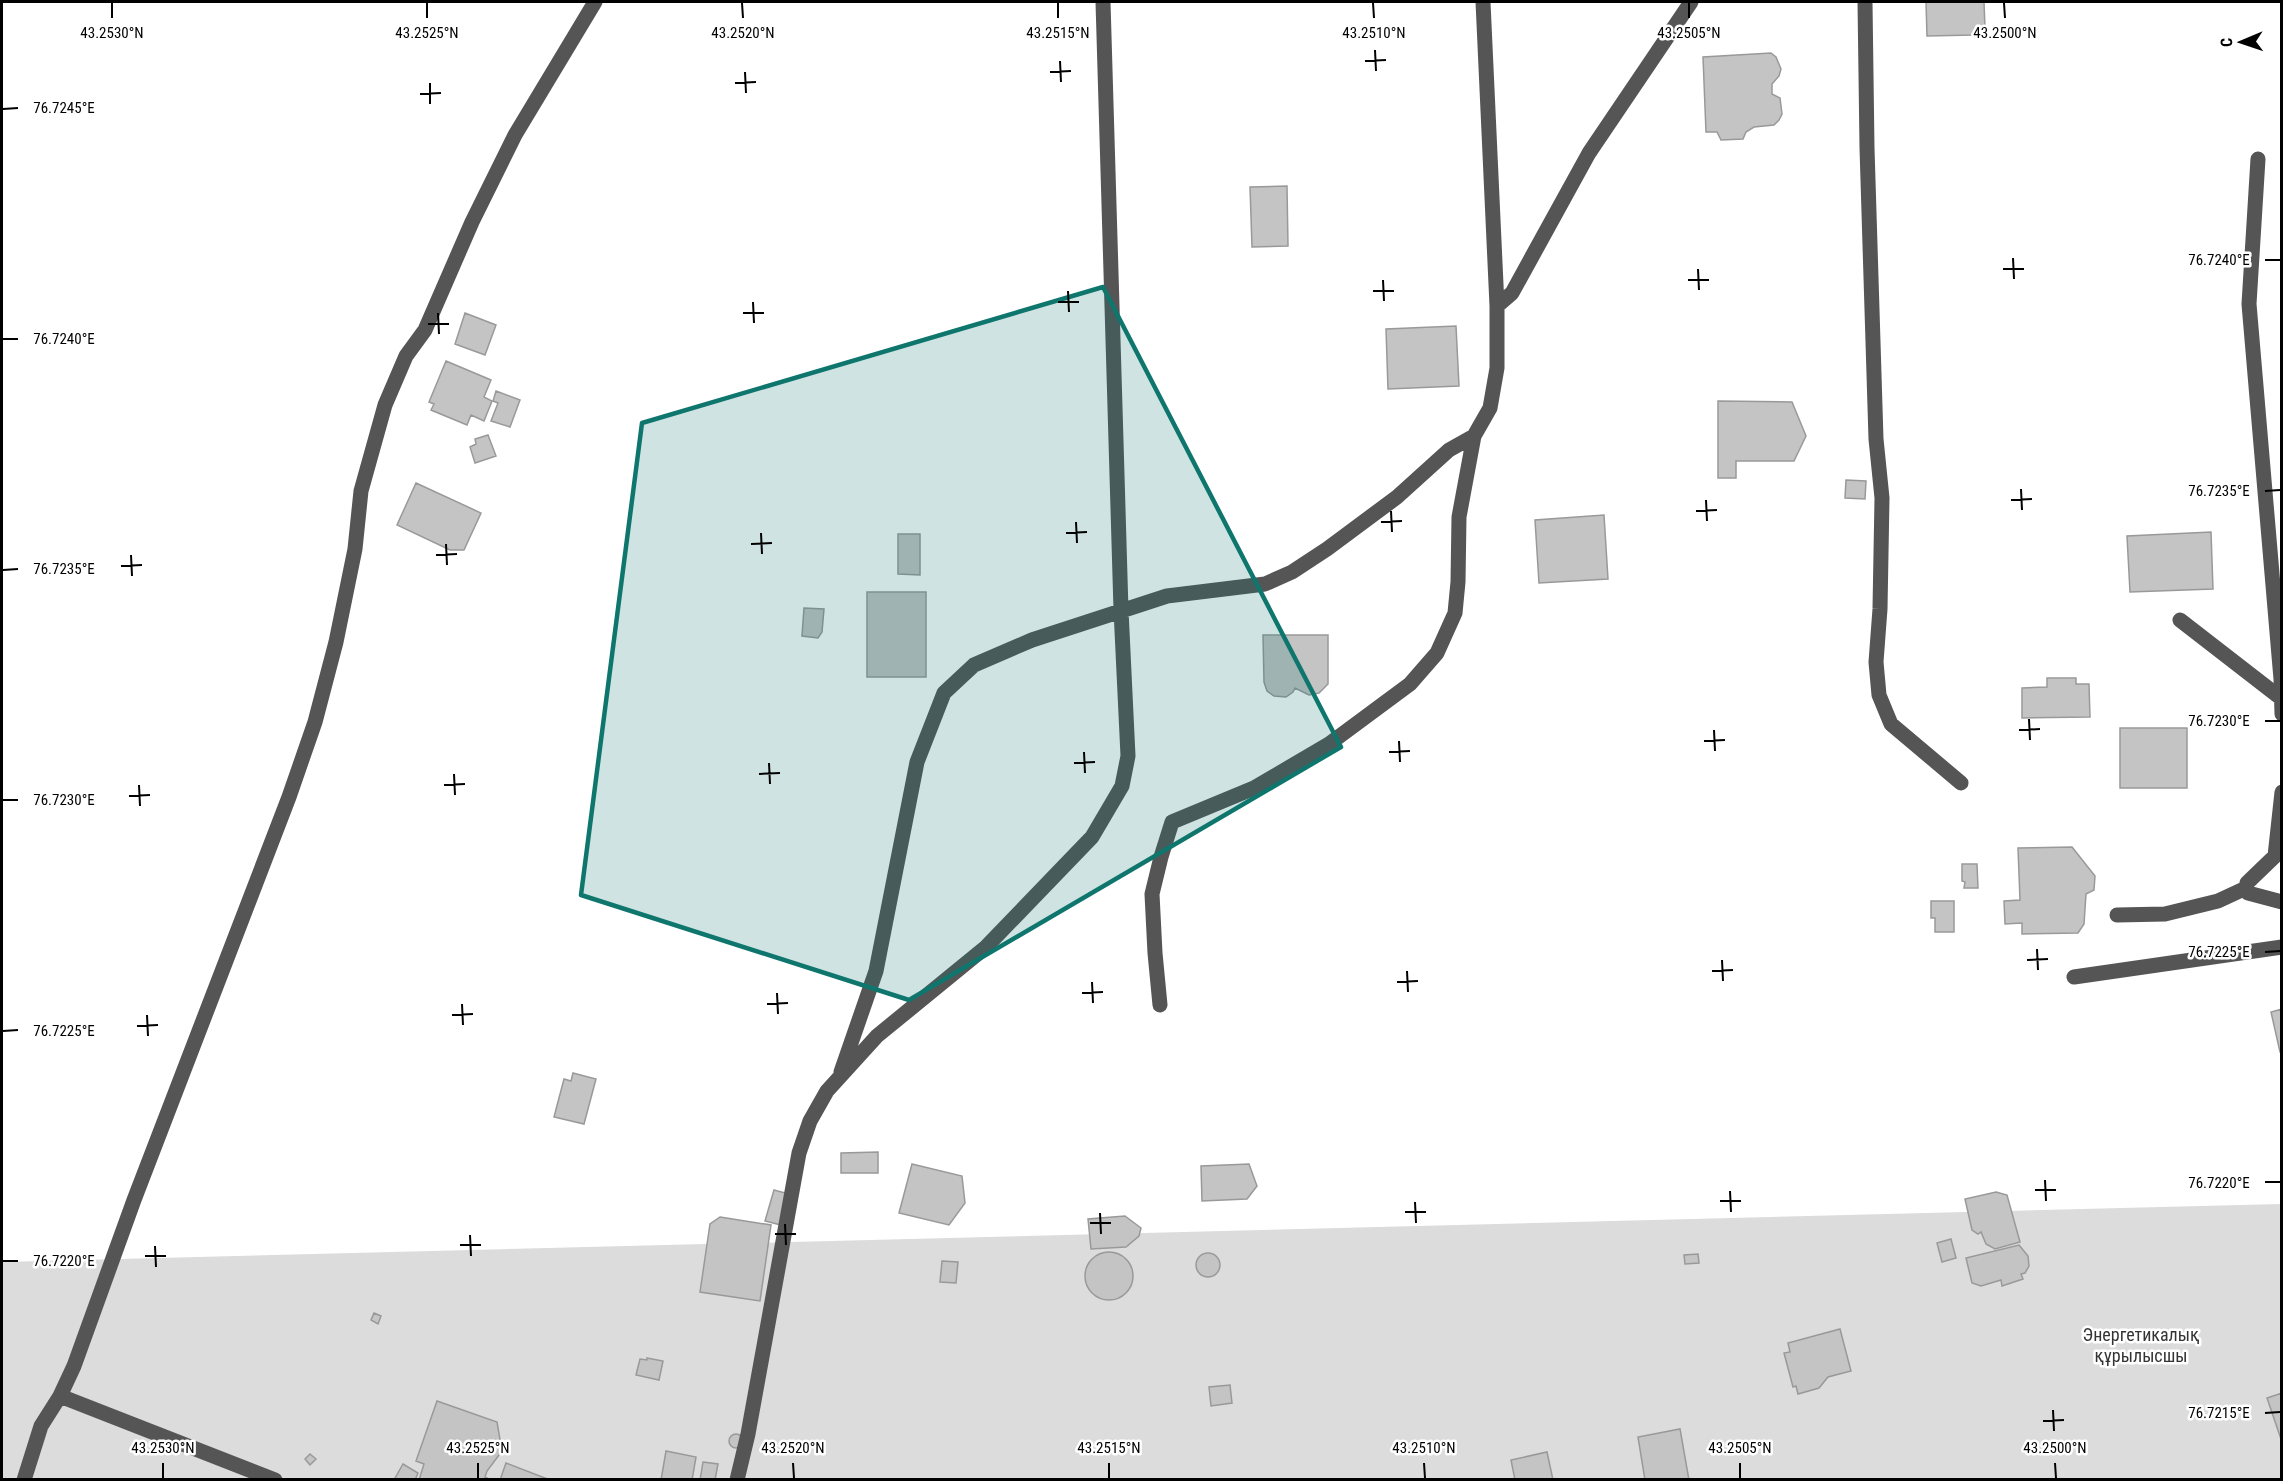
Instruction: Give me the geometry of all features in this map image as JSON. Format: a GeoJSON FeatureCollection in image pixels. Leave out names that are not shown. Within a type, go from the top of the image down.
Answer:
{"type":"FeatureCollection","features":[{"type":"Feature","properties":{"kind":"street"},"geometry":{"type":"LineString","coordinates":[[24,1479],[41,1426],[60,1396],[74,1366],[138,1189],[289,797],[315,722],[341,619],[355,549],[361,491],[386,405],[406,356],[425,330],[472,222],[516,135],[595,2]]}},
{"type":"Feature","properties":{"kind":"street"},"geometry":{"type":"LineString","coordinates":[[737,1479],[748,1434],[799,1153],[810,1121],[827,1090],[878,1036],[986,947],[1092,837],[1122,786],[1128,756],[1121,610],[1102,2]]}},
{"type":"Feature","properties":{"kind":"street"},"geometry":{"type":"LineString","coordinates":[[1160,1005],[1152,894],[1172,822],[1254,788],[1329,744],[1410,684],[1437,653],[1455,614],[1459,517],[1474,436],[1490,408],[1497,368],[1497,306],[1483,2]]}},
{"type":"Feature","properties":{"kind":"street"},"geometry":{"type":"LineString","coordinates":[[1497,306],[1512,293],[1589,153],[1691,2]]}},
{"type":"Feature","properties":{"kind":"street"},"geometry":{"type":"LineString","coordinates":[[1865,2],[1876,427],[1882,498],[1880,609],[1876,662],[1879,695],[1891,724],[1961,783]]}},
{"type":"Feature","properties":{"kind":"street"},"geometry":{"type":"LineString","coordinates":[[2258,159],[2249,303],[2281,679],[2282,714]]}},
{"type":"Feature","properties":{"kind":"street"},"geometry":{"type":"LineString","coordinates":[[839,1078],[876,971],[916,762],[944,693],[974,665],[1032,640],[1167,596],[1265,584],[1292,572],[1327,549],[1397,496],[1449,450],[1474,436]]}},
{"type":"Feature","properties":{"kind":"street"},"geometry":{"type":"LineString","coordinates":[[2180,620],[2281,699]]}},
{"type":"Feature","properties":{"kind":"street"},"geometry":{"type":"LineString","coordinates":[[2282,792],[2275,856],[2247,883],[2246,888],[2248,893],[2282,902]]}},
{"type":"Feature","properties":{"kind":"street"},"geometry":{"type":"LineString","coordinates":[[2117,915],[2165,914],[2218,901],[2246,888]]}},
{"type":"Feature","properties":{"kind":"street"},"geometry":{"type":"LineString","coordinates":[[2074,977],[2282,947]]}},
{"type":"Feature","properties":{"kind":"street"},"geometry":{"type":"LineString","coordinates":[[60,1396],[275,1479]]}},
{"type":"Feature","properties":{"kind":"highlighted area"},"geometry":{"type":"Polygon","coordinates":[[[1103,287],[1341,747],[909,1000],[581,895],[642,423],[1103,287]]]}},
{"type":"Feature","properties":{"kind":"green space","name":"Энергетикалық құрылысшы"},"geometry":{"type":"Polygon","coordinates":[[[2281,1204],[2281,1479],[2,1479],[2,1262],[2281,1204]]]}},
{"type":"Feature","properties":{"kind":"building"},"geometry":{"type":"Polygon","coordinates":[[[1926,2],[1984,2],[1985,28],[1974,35],[1927,36],[1926,2]]]}},
{"type":"Feature","properties":{"kind":"building"},"geometry":{"type":"Polygon","coordinates":[[[1771,53],[1776,57],[1781,69],[1779,76],[1772,84],[1772,94],[1780,98],[1782,114],[1779,120],[1774,125],[1754,127],[1746,132],[1743,139],[1721,140],[1717,132],[1706,132],[1703,57],[1771,53]]]}},
{"type":"Feature","properties":{"kind":"building"},"geometry":{"type":"Polygon","coordinates":[[[1287,186],[1288,246],[1252,247],[1250,187],[1287,186]]]}},
{"type":"Feature","properties":{"kind":"building"},"geometry":{"type":"Polygon","coordinates":[[[465,313],[496,325],[485,355],[455,344],[465,313]]]}},
{"type":"Feature","properties":{"kind":"building"},"geometry":{"type":"Polygon","coordinates":[[[1456,326],[1459,386],[1388,389],[1386,329],[1456,326]]]}},
{"type":"Feature","properties":{"kind":"building"},"geometry":{"type":"Polygon","coordinates":[[[446,361],[491,380],[484,397],[492,401],[484,421],[471,415],[467,425],[431,410],[434,404],[429,402],[446,361]]]}},
{"type":"Feature","properties":{"kind":"building"},"geometry":{"type":"Polygon","coordinates":[[[496,391],[520,400],[510,427],[491,421],[498,403],[493,401],[496,391]]]}},
{"type":"Feature","properties":{"kind":"building"},"geometry":{"type":"Polygon","coordinates":[[[1718,401],[1792,402],[1806,436],[1794,461],[1736,461],[1736,478],[1718,478],[1718,401]]]}},
{"type":"Feature","properties":{"kind":"building"},"geometry":{"type":"Polygon","coordinates":[[[488,435],[496,456],[475,463],[470,447],[476,444],[475,439],[488,435]]]}},
{"type":"Feature","properties":{"kind":"building"},"geometry":{"type":"Polygon","coordinates":[[[1846,480],[1866,481],[1865,499],[1845,498],[1846,480]]]}},
{"type":"Feature","properties":{"kind":"building"},"geometry":{"type":"Polygon","coordinates":[[[416,483],[481,513],[464,550],[450,550],[397,525],[416,483]]]}},
{"type":"Feature","properties":{"kind":"building"},"geometry":{"type":"Polygon","coordinates":[[[1604,515],[1608,579],[1539,583],[1535,520],[1604,515]]]}},
{"type":"Feature","properties":{"kind":"building"},"geometry":{"type":"Polygon","coordinates":[[[2211,532],[2213,589],[2130,592],[2127,536],[2211,532]]]}},
{"type":"Feature","properties":{"kind":"building"},"geometry":{"type":"Polygon","coordinates":[[[898,534],[920,534],[920,575],[898,574],[898,534]]]}},
{"type":"Feature","properties":{"kind":"building"},"geometry":{"type":"Polygon","coordinates":[[[867,592],[926,592],[926,677],[867,677],[867,592]]]}},
{"type":"Feature","properties":{"kind":"building"},"geometry":{"type":"Polygon","coordinates":[[[804,608],[824,609],[822,632],[818,638],[802,636],[804,608]]]}},
{"type":"Feature","properties":{"kind":"building"},"geometry":{"type":"Polygon","coordinates":[[[1263,635],[1328,635],[1328,684],[1319,693],[1309,695],[1295,688],[1286,697],[1274,696],[1267,691],[1264,682],[1263,635]]]}},
{"type":"Feature","properties":{"kind":"building"},"geometry":{"type":"Polygon","coordinates":[[[2047,678],[2076,678],[2076,684],[2089,684],[2090,717],[2022,718],[2022,688],[2047,687],[2047,678]]]}},
{"type":"Feature","properties":{"kind":"building"},"geometry":{"type":"Polygon","coordinates":[[[2120,728],[2187,728],[2187,788],[2120,788],[2120,728]]]}},
{"type":"Feature","properties":{"kind":"building"},"geometry":{"type":"Polygon","coordinates":[[[2072,847],[2095,876],[2094,890],[2086,894],[2084,924],[2078,933],[2022,934],[2022,923],[2005,924],[2004,901],[2020,900],[2018,848],[2072,847]]]}},
{"type":"Feature","properties":{"kind":"building"},"geometry":{"type":"Polygon","coordinates":[[[1962,864],[1977,864],[1978,888],[1964,888],[1962,864]]]}},
{"type":"Feature","properties":{"kind":"building"},"geometry":{"type":"Polygon","coordinates":[[[1931,901],[1954,901],[1954,932],[1935,932],[1935,918],[1931,918],[1931,901]]]}},
{"type":"Feature","properties":{"kind":"building"},"geometry":{"type":"Polygon","coordinates":[[[2282,1009],[2282,1052],[2280,1052],[2271,1012],[2282,1009]]]}},
{"type":"Feature","properties":{"kind":"building"},"geometry":{"type":"Polygon","coordinates":[[[573,1073],[596,1079],[584,1124],[554,1117],[564,1079],[571,1081],[573,1073]]]}},
{"type":"Feature","properties":{"kind":"building"},"geometry":{"type":"Polygon","coordinates":[[[878,1152],[878,1173],[841,1173],[841,1153],[878,1152]]]}},
{"type":"Feature","properties":{"kind":"building"},"geometry":{"type":"Polygon","coordinates":[[[912,1164],[962,1176],[965,1203],[949,1225],[899,1213],[912,1164]]]}},
{"type":"Feature","properties":{"kind":"building"},"geometry":{"type":"Polygon","coordinates":[[[1249,1164],[1257,1186],[1247,1199],[1202,1201],[1201,1166],[1249,1164]]]}},
{"type":"Feature","properties":{"kind":"building"},"geometry":{"type":"Polygon","coordinates":[[[774,1190],[789,1194],[781,1225],[765,1221],[774,1190]]]}},
{"type":"Feature","properties":{"kind":"building"},"geometry":{"type":"Polygon","coordinates":[[[1996,1192],[2007,1195],[2020,1242],[1995,1249],[1986,1244],[1981,1232],[1978,1234],[1972,1230],[1965,1199],[1996,1192]]]}},
{"type":"Feature","properties":{"kind":"building"},"geometry":{"type":"Polygon","coordinates":[[[1125,1216],[1141,1228],[1139,1236],[1126,1247],[1091,1249],[1088,1219],[1125,1216]]]}},
{"type":"Feature","properties":{"kind":"building"},"geometry":{"type":"Polygon","coordinates":[[[720,1217],[771,1225],[760,1301],[700,1292],[710,1224],[720,1217]]]}},
{"type":"Feature","properties":{"kind":"building"},"geometry":{"type":"Polygon","coordinates":[[[1951,1239],[1956,1258],[1942,1262],[1937,1243],[1951,1239]]]}},
{"type":"Feature","properties":{"kind":"building"},"geometry":{"type":"Polygon","coordinates":[[[2019,1245],[2028,1256],[2029,1266],[2025,1273],[2021,1274],[2023,1279],[2002,1286],[2001,1280],[1981,1286],[1972,1283],[1966,1258],[2019,1245]]]}},
{"type":"Feature","properties":{"kind":"building"},"geometry":{"type":"Polygon","coordinates":[[[1104,1252],[1114,1252],[1126,1259],[1133,1271],[1133,1281],[1126,1293],[1114,1300],[1104,1300],[1089,1289],[1085,1281],[1085,1271],[1096,1256],[1104,1252]]]}},
{"type":"Feature","properties":{"kind":"building"},"geometry":{"type":"Polygon","coordinates":[[[1208,1253],[1217,1256],[1220,1265],[1217,1274],[1208,1277],[1199,1274],[1196,1265],[1199,1256],[1208,1253]]]}},
{"type":"Feature","properties":{"kind":"building"},"geometry":{"type":"Polygon","coordinates":[[[1698,1254],[1699,1263],[1685,1264],[1684,1255],[1698,1254]]]}},
{"type":"Feature","properties":{"kind":"building"},"geometry":{"type":"Polygon","coordinates":[[[942,1261],[958,1262],[956,1283],[940,1282],[942,1261]]]}},
{"type":"Feature","properties":{"kind":"building"},"geometry":{"type":"Polygon","coordinates":[[[374,1313],[381,1316],[378,1324],[371,1320],[374,1313]]]}},
{"type":"Feature","properties":{"kind":"building"},"geometry":{"type":"Polygon","coordinates":[[[1840,1329],[1851,1371],[1828,1377],[1819,1388],[1798,1394],[1796,1386],[1793,1387],[1784,1353],[1790,1352],[1788,1343],[1840,1329]]]}},
{"type":"Feature","properties":{"kind":"building"},"geometry":{"type":"Polygon","coordinates":[[[647,1358],[663,1361],[659,1380],[636,1375],[640,1359],[647,1360],[647,1358]]]}},
{"type":"Feature","properties":{"kind":"building"},"geometry":{"type":"Polygon","coordinates":[[[1230,1385],[1232,1403],[1211,1406],[1209,1387],[1230,1385]]]}},
{"type":"Feature","properties":{"kind":"building"},"geometry":{"type":"Polygon","coordinates":[[[2282,1393],[2282,1442],[2267,1398],[2282,1393]]]}},
{"type":"Feature","properties":{"kind":"building"},"geometry":{"type":"Polygon","coordinates":[[[437,1401],[497,1422],[502,1451],[487,1471],[485,1477],[491,1480],[419,1480],[424,1464],[416,1461],[437,1401]]]}},
{"type":"Feature","properties":{"kind":"building"},"geometry":{"type":"Polygon","coordinates":[[[1680,1429],[1689,1480],[1645,1480],[1638,1437],[1680,1429]]]}},
{"type":"Feature","properties":{"kind":"building"},"geometry":{"type":"Polygon","coordinates":[[[736,1434],[741,1436],[743,1441],[741,1446],[736,1448],[731,1446],[729,1441],[731,1436],[736,1434]]]}},
{"type":"Feature","properties":{"kind":"building"},"geometry":{"type":"Polygon","coordinates":[[[666,1451],[696,1457],[692,1480],[661,1480],[666,1451]]]}},
{"type":"Feature","properties":{"kind":"building"},"geometry":{"type":"Polygon","coordinates":[[[1547,1452],[1553,1480],[1515,1480],[1511,1460],[1547,1452]]]}},
{"type":"Feature","properties":{"kind":"building"},"geometry":{"type":"Polygon","coordinates":[[[310,1454],[316,1459],[310,1465],[305,1459],[310,1454]]]}},
{"type":"Feature","properties":{"kind":"building"},"geometry":{"type":"Polygon","coordinates":[[[703,1462],[718,1464],[715,1480],[700,1480],[703,1462]]]}},
{"type":"Feature","properties":{"kind":"building"},"geometry":{"type":"Polygon","coordinates":[[[506,1463],[550,1480],[500,1480],[506,1463]]]}},
{"type":"Feature","properties":{"kind":"building"},"geometry":{"type":"Polygon","coordinates":[[[403,1464],[418,1473],[415,1480],[394,1480],[403,1464]]]}}]}
